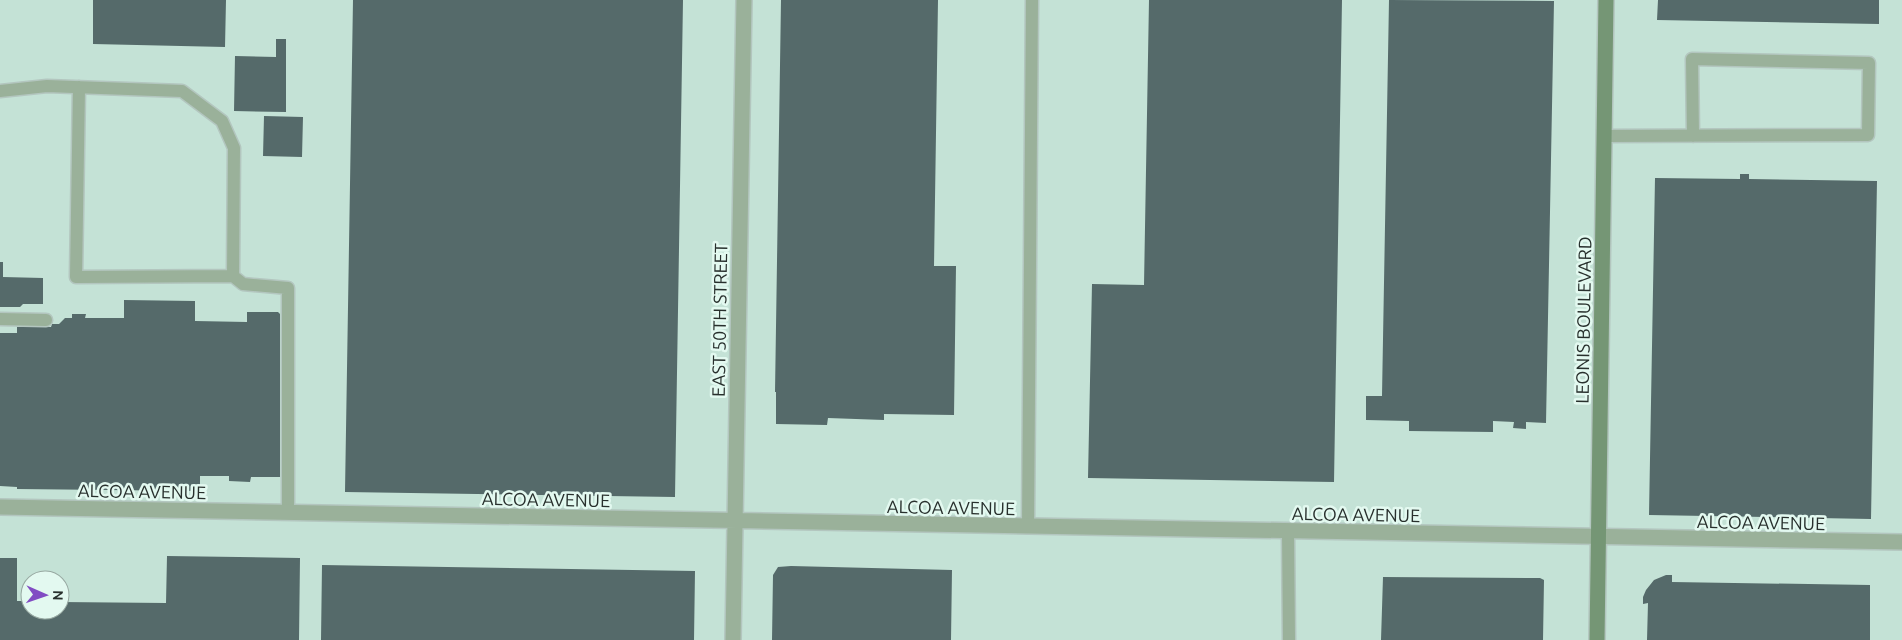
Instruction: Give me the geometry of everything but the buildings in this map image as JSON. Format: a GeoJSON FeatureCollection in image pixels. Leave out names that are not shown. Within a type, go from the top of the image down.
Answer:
{"type":"FeatureCollection","features":[{"type":"Feature","properties":{"kind":"main road","name":"LEONIS BOULEVARD"},"geometry":{"type":"LineString","coordinates":[[1597,640],[1606,0]]}},
{"type":"Feature","properties":{"kind":"street","name":"EAST 50TH STREET"},"geometry":{"type":"LineString","coordinates":[[732,640],[744,0]]}},
{"type":"Feature","properties":{"kind":"street","name":"ALCOA AVENUE"},"geometry":{"type":"LineString","coordinates":[[0,507],[1598,538],[1902,542]]}},
{"type":"Feature","properties":{"kind":"lane"},"geometry":{"type":"LineString","coordinates":[[1028,527],[1032,0]]}},
{"type":"Feature","properties":{"kind":"lane"},"geometry":{"type":"LineString","coordinates":[[1604,136],[1692,136],[1868,135],[1869,62],[1692,59],[1692,136]]}},
{"type":"Feature","properties":{"kind":"lane"},"geometry":{"type":"LineString","coordinates":[[0,91],[47,86],[182,91],[222,121],[234,148],[233,276]]}},
{"type":"Feature","properties":{"kind":"lane"},"geometry":{"type":"LineString","coordinates":[[79,87],[76,277],[233,276],[243,284],[288,288],[288,513]]}},
{"type":"Feature","properties":{"kind":"lane"},"geometry":{"type":"LineString","coordinates":[[0,319],[46,320]]}},
{"type":"Feature","properties":{"kind":"lane"},"geometry":{"type":"LineString","coordinates":[[1288,532],[1288,640]]}},
{"type":"Feature","properties":{"kind":"shaded area"},"geometry":{"type":"Polygon","coordinates":[[[0,0],[1902,0],[1902,640],[0,640],[0,0]]]}}]}
